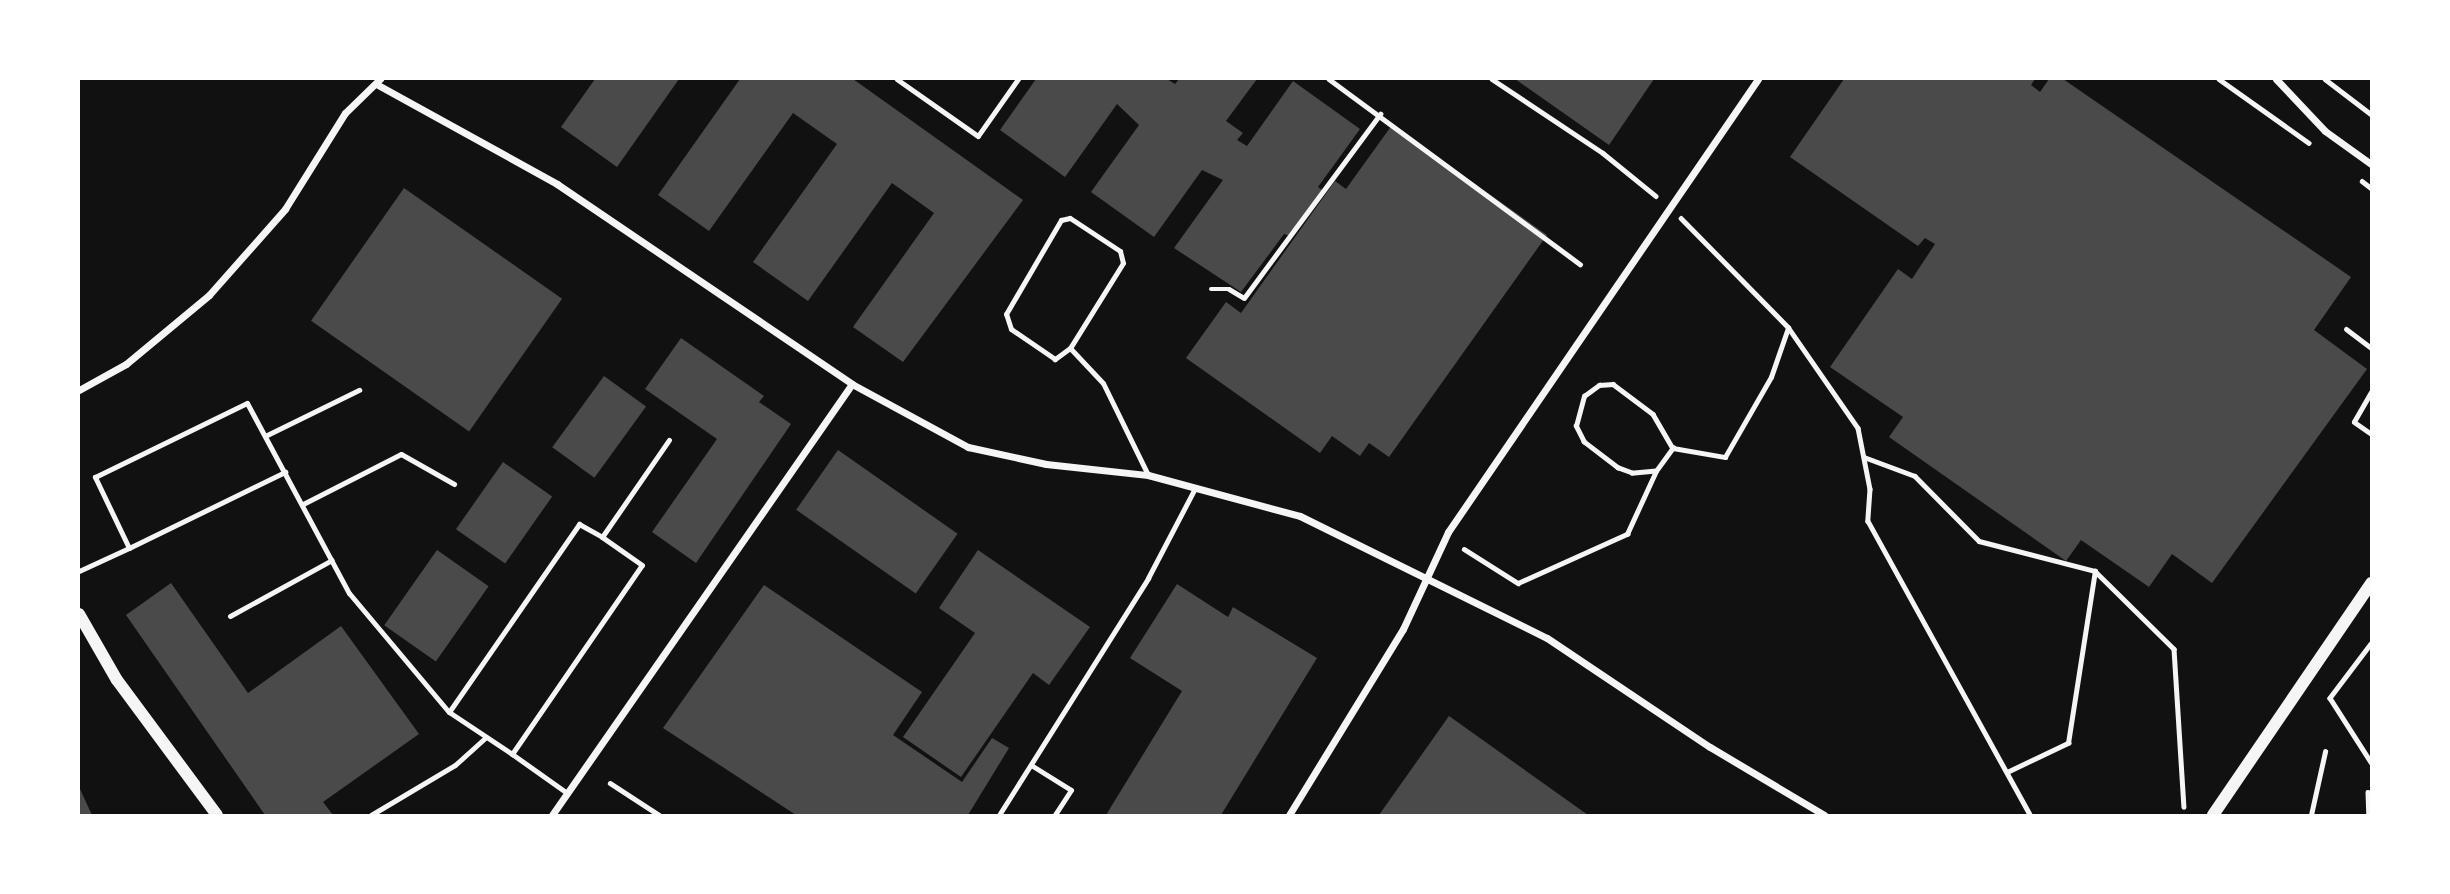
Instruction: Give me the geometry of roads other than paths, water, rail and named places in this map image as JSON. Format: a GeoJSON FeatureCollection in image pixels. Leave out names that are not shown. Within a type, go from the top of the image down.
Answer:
{"type":"FeatureCollection","features":[{"type":"Feature","properties":{"kind":"street"},"geometry":{"type":"LineString","coordinates":[[1289,815],[1404,629],[1448,532],[1668,206],[1758,79]]}},
{"type":"Feature","properties":{"kind":"street"},"geometry":{"type":"LineString","coordinates":[[2276,79],[2325,131],[2371,164]]}},
{"type":"Feature","properties":{"kind":"street"},"geometry":{"type":"LineString","coordinates":[[79,390],[126,364],[209,295],[285,209],[345,113],[379,82],[557,184],[852,384],[968,447],[1046,464],[1148,475],[1300,516],[1428,575],[1547,638],[1710,747],[1824,815]]}},
{"type":"Feature","properties":{"kind":"street"},"geometry":{"type":"LineString","coordinates":[[552,815],[852,384]]}},
{"type":"Feature","properties":{"kind":"street"},"geometry":{"type":"LineString","coordinates":[[2213,815],[2371,583]]}},
{"type":"Feature","properties":{"kind":"street"},"geometry":{"type":"LineString","coordinates":[[79,614],[117,680],[216,815]]}},
{"type":"Feature","properties":{"kind":"lane"},"geometry":{"type":"LineString","coordinates":[[1070,218],[1120,251],[1123,263],[1070,348],[1055,359],[1011,329],[1006,314],[1061,220],[1070,218]]}},
{"type":"Feature","properties":{"kind":"lane"},"geometry":{"type":"LineString","coordinates":[[2346,329],[2371,348]]}},
{"type":"Feature","properties":{"kind":"lane"},"geometry":{"type":"LineString","coordinates":[[1070,348],[1103,383],[1148,475]]}},
{"type":"Feature","properties":{"kind":"lane"},"geometry":{"type":"LineString","coordinates":[[265,436],[359,390]]}},
{"type":"Feature","properties":{"kind":"lane"},"geometry":{"type":"LineString","coordinates":[[2371,392],[2354,422],[2371,434]]}},
{"type":"Feature","properties":{"kind":"lane"},"geometry":{"type":"LineString","coordinates":[[129,548],[95,477],[247,403],[349,593],[384,640],[449,712],[567,793]]}},
{"type":"Feature","properties":{"kind":"lane"},"geometry":{"type":"LineString","coordinates":[[602,537],[670,440]]}},
{"type":"Feature","properties":{"kind":"lane"},"geometry":{"type":"LineString","coordinates":[[303,504],[401,454],[454,484]]}},
{"type":"Feature","properties":{"kind":"lane"},"geometry":{"type":"LineString","coordinates":[[79,571],[285,472]]}},
{"type":"Feature","properties":{"kind":"lane"},"geometry":{"type":"LineString","coordinates":[[999,815],[1148,578],[1195,488]]}},
{"type":"Feature","properties":{"kind":"lane"},"geometry":{"type":"LineString","coordinates":[[449,712],[579,524],[602,537],[642,565],[512,754]]}},
{"type":"Feature","properties":{"kind":"lane"},"geometry":{"type":"LineString","coordinates":[[230,616],[332,560]]}},
{"type":"Feature","properties":{"kind":"lane"},"geometry":{"type":"LineString","coordinates":[[371,815],[455,765],[485,738]]}},
{"type":"Feature","properties":{"kind":"lane"},"geometry":{"type":"LineString","coordinates":[[1031,765],[1071,790],[1055,815]]}}]}
